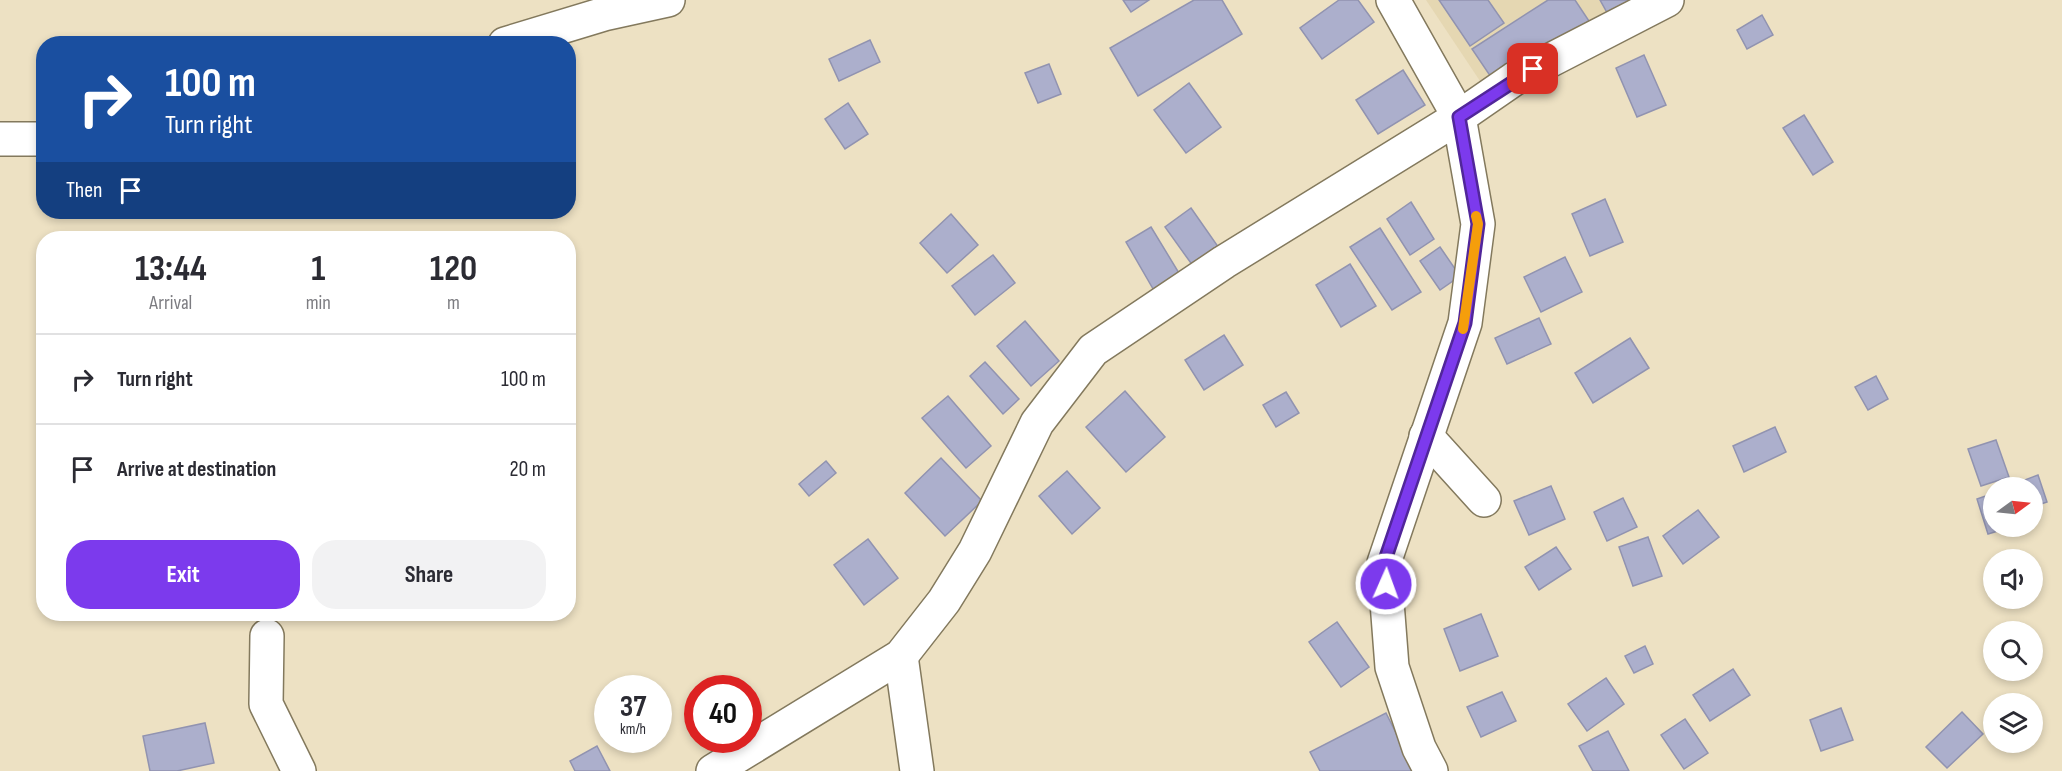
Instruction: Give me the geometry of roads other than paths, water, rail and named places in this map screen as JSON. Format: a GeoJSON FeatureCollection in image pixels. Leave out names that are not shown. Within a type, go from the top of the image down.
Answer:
{"type":"FeatureCollection","features":[{"type":"Feature","properties":{"kind":"street"},"geometry":{"type":"LineString","coordinates":[[531,36],[604,14],[668,0]]}},
{"type":"Feature","properties":{"kind":"street"},"geometry":{"type":"LineString","coordinates":[[1393,0],[1459,117],[1478,224],[1465,323],[1384,563],[1392,667],[1419,748],[1431,771]]}},
{"type":"Feature","properties":{"kind":"street"},"geometry":{"type":"LineString","coordinates":[[713,771],[901,656],[944,602],[975,551],[1037,423],[1093,350],[1224,262],[1459,117],[1514,79],[1667,0]]}},
{"type":"Feature","properties":{"kind":"street"},"geometry":{"type":"LineString","coordinates":[[0,139],[36,139]]}},
{"type":"Feature","properties":{"kind":"street"},"geometry":{"type":"LineString","coordinates":[[1426,436],[1484,500]]}},
{"type":"Feature","properties":{"kind":"street"},"geometry":{"type":"LineString","coordinates":[[267,636],[266,704],[299,771]]}},
{"type":"Feature","properties":{"kind":"street"},"geometry":{"type":"LineString","coordinates":[[901,656],[917,771]]}}]}
